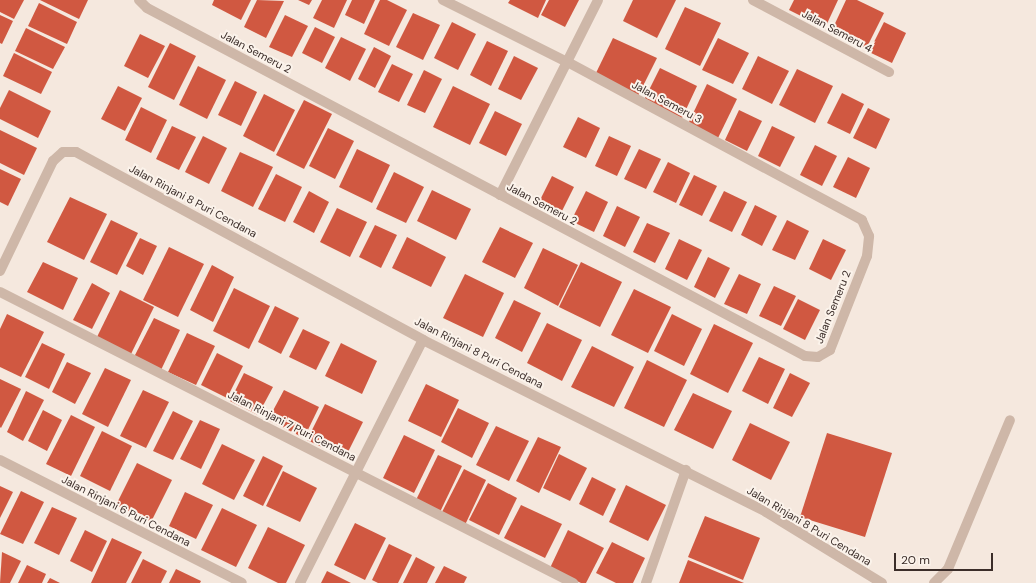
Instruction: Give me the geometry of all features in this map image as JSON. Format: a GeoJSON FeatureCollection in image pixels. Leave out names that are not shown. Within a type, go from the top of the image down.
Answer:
{"type":"FeatureCollection","features":[{"type":"Feature","properties":{"kind":"street","name":"Jalan Semeru 2"},"geometry":{"type":"LineString","coordinates":[[140,0],[147,8],[805,356],[818,357],[830,350],[866,256],[869,236]]}},
{"type":"Feature","properties":{"kind":"street","name":"Jalan Semeru 3"},"geometry":{"type":"LineString","coordinates":[[443,0],[567,62],[862,220],[869,236]]}},
{"type":"Feature","properties":{"kind":"street"},"geometry":{"type":"LineString","coordinates":[[500,195],[598,0]]}},
{"type":"Feature","properties":{"kind":"street","name":"Jalan Semeru 4"},"geometry":{"type":"LineString","coordinates":[[754,0],[889,72]]}},
{"type":"Feature","properties":{"kind":"street","name":"Jalan Rinjani 8 Puri Cendana"},"geometry":{"type":"LineString","coordinates":[[0,271],[53,161],[63,152],[76,152],[423,340],[686,470],[766,512],[882,583]]}},
{"type":"Feature","properties":{"kind":"street","name":"Jalan Rinjani 7 Puri Cendana"},"geometry":{"type":"LineString","coordinates":[[0,292],[356,471],[573,583]]}},
{"type":"Feature","properties":{"kind":"street"},"geometry":{"type":"LineString","coordinates":[[300,583],[423,340]]}},
{"type":"Feature","properties":{"kind":"street"},"geometry":{"type":"LineString","coordinates":[[934,583],[948,569],[1010,420]]}},
{"type":"Feature","properties":{"kind":"street","name":"Jalan Rinjani 6 Puri Cendana"},"geometry":{"type":"LineString","coordinates":[[0,460],[242,583]]}},
{"type":"Feature","properties":{"kind":"street"},"geometry":{"type":"LineString","coordinates":[[646,583],[686,470]]}},
{"type":"Feature","properties":{"kind":"building"},"geometry":{"type":"Polygon","coordinates":[[[0,0],[24,0],[14,19],[0,12],[0,0]]]}},
{"type":"Feature","properties":{"kind":"building"},"geometry":{"type":"Polygon","coordinates":[[[40,0],[88,0],[79,19],[40,0]]]}},
{"type":"Feature","properties":{"kind":"building"},"geometry":{"type":"Polygon","coordinates":[[[214,0],[251,0],[241,20],[212,5],[214,0]]]}},
{"type":"Feature","properties":{"kind":"building"},"geometry":{"type":"Polygon","coordinates":[[[257,0],[284,1],[266,38],[244,27],[257,0]]]}},
{"type":"Feature","properties":{"kind":"building"},"geometry":{"type":"Polygon","coordinates":[[[298,0],[312,0],[309,5],[298,0]]]}},
{"type":"Feature","properties":{"kind":"building"},"geometry":{"type":"Polygon","coordinates":[[[322,0],[347,0],[334,28],[313,18],[322,0]]]}},
{"type":"Feature","properties":{"kind":"building"},"geometry":{"type":"Polygon","coordinates":[[[352,0],[375,0],[364,24],[345,15],[352,0]]]}},
{"type":"Feature","properties":{"kind":"building"},"geometry":{"type":"Polygon","coordinates":[[[380,0],[387,0],[407,10],[389,46],[364,34],[380,0]]]}},
{"type":"Feature","properties":{"kind":"building"},"geometry":{"type":"Polygon","coordinates":[[[510,0],[546,0],[538,18],[508,3],[510,0]]]}},
{"type":"Feature","properties":{"kind":"building"},"geometry":{"type":"Polygon","coordinates":[[[549,0],[579,0],[565,27],[541,15],[549,0]]]}},
{"type":"Feature","properties":{"kind":"building"},"geometry":{"type":"Polygon","coordinates":[[[633,0],[676,0],[657,38],[623,21],[633,0]]]}},
{"type":"Feature","properties":{"kind":"building"},"geometry":{"type":"Polygon","coordinates":[[[794,0],[838,0],[825,28],[789,10],[794,0]]]}},
{"type":"Feature","properties":{"kind":"building"},"geometry":{"type":"Polygon","coordinates":[[[846,0],[857,0],[884,13],[866,49],[831,32],[846,0]]]}},
{"type":"Feature","properties":{"kind":"building"},"geometry":{"type":"Polygon","coordinates":[[[39,3],[77,22],[67,44],[28,26],[39,3]]]}},
{"type":"Feature","properties":{"kind":"building"},"geometry":{"type":"Polygon","coordinates":[[[685,7],[721,23],[700,66],[665,49],[685,7]]]}},
{"type":"Feature","properties":{"kind":"building"},"geometry":{"type":"Polygon","coordinates":[[[413,13],[440,25],[423,60],[396,47],[413,13]]]}},
{"type":"Feature","properties":{"kind":"building"},"geometry":{"type":"Polygon","coordinates":[[[0,15],[13,21],[2,44],[0,43],[0,15]]]}},
{"type":"Feature","properties":{"kind":"building"},"geometry":{"type":"Polygon","coordinates":[[[285,15],[308,26],[292,57],[269,47],[285,15]]]}},
{"type":"Feature","properties":{"kind":"building"},"geometry":{"type":"Polygon","coordinates":[[[452,22],[476,34],[458,70],[434,58],[452,22]]]}},
{"type":"Feature","properties":{"kind":"building"},"geometry":{"type":"Polygon","coordinates":[[[884,22],[906,33],[892,63],[869,52],[884,22]]]}},
{"type":"Feature","properties":{"kind":"building"},"geometry":{"type":"Polygon","coordinates":[[[315,27],[335,37],[322,63],[302,53],[315,27]]]}},
{"type":"Feature","properties":{"kind":"building"},"geometry":{"type":"Polygon","coordinates":[[[26,28],[65,47],[53,69],[15,51],[26,28]]]}},
{"type":"Feature","properties":{"kind":"building"},"geometry":{"type":"Polygon","coordinates":[[[140,34],[165,46],[148,78],[124,66],[140,34]]]}},
{"type":"Feature","properties":{"kind":"building"},"geometry":{"type":"Polygon","coordinates":[[[341,37],[366,49],[350,81],[325,68],[341,37]]]}},
{"type":"Feature","properties":{"kind":"building"},"geometry":{"type":"Polygon","coordinates":[[[613,38],[657,58],[638,96],[595,75],[613,38]]]}},
{"type":"Feature","properties":{"kind":"building"},"geometry":{"type":"Polygon","coordinates":[[[718,38],[749,53],[733,84],[702,70],[718,38]]]}},
{"type":"Feature","properties":{"kind":"building"},"geometry":{"type":"Polygon","coordinates":[[[487,41],[508,51],[491,86],[470,75],[487,41]]]}},
{"type":"Feature","properties":{"kind":"building"},"geometry":{"type":"Polygon","coordinates":[[[170,43],[196,56],[174,100],[148,87],[170,43]]]}},
{"type":"Feature","properties":{"kind":"building"},"geometry":{"type":"Polygon","coordinates":[[[374,47],[391,56],[375,88],[358,79],[374,47]]]}},
{"type":"Feature","properties":{"kind":"building"},"geometry":{"type":"Polygon","coordinates":[[[14,53],[52,72],[41,94],[3,76],[14,53]]]}},
{"type":"Feature","properties":{"kind":"building"},"geometry":{"type":"Polygon","coordinates":[[[514,56],[538,68],[521,100],[498,89],[514,56]]]}},
{"type":"Feature","properties":{"kind":"building"},"geometry":{"type":"Polygon","coordinates":[[[758,56],[789,71],[772,104],[742,89],[758,56]]]}},
{"type":"Feature","properties":{"kind":"building"},"geometry":{"type":"Polygon","coordinates":[[[392,64],[413,74],[399,102],[378,92],[392,64]]]}},
{"type":"Feature","properties":{"kind":"building"},"geometry":{"type":"Polygon","coordinates":[[[198,66],[226,80],[207,119],[179,105],[198,66]]]}},
{"type":"Feature","properties":{"kind":"building"},"geometry":{"type":"Polygon","coordinates":[[[660,68],[697,86],[682,118],[644,100],[660,68]]]}},
{"type":"Feature","properties":{"kind":"building"},"geometry":{"type":"Polygon","coordinates":[[[797,69],[833,86],[815,123],[779,105],[797,69]]]}},
{"type":"Feature","properties":{"kind":"building"},"geometry":{"type":"Polygon","coordinates":[[[424,70],[442,79],[425,113],[407,105],[424,70]]]}},
{"type":"Feature","properties":{"kind":"building"},"geometry":{"type":"Polygon","coordinates":[[[235,81],[257,92],[241,126],[218,115],[235,81]]]}},
{"type":"Feature","properties":{"kind":"building"},"geometry":{"type":"Polygon","coordinates":[[[707,84],[737,99],[718,138],[688,124],[707,84]]]}},
{"type":"Feature","properties":{"kind":"building"},"geometry":{"type":"Polygon","coordinates":[[[118,86],[142,98],[125,131],[101,119],[118,86]]]}},
{"type":"Feature","properties":{"kind":"building"},"geometry":{"type":"Polygon","coordinates":[[[453,86],[490,104],[470,145],[433,127],[453,86]]]}},
{"type":"Feature","properties":{"kind":"building"},"geometry":{"type":"Polygon","coordinates":[[[9,90],[51,111],[38,138],[0,119],[0,108],[9,90]]]}},
{"type":"Feature","properties":{"kind":"building"},"geometry":{"type":"Polygon","coordinates":[[[842,93],[864,104],[850,134],[827,123],[842,93]]]}},
{"type":"Feature","properties":{"kind":"building"},"geometry":{"type":"Polygon","coordinates":[[[264,94],[295,110],[274,152],[243,136],[264,94]]]}},
{"type":"Feature","properties":{"kind":"building"},"geometry":{"type":"Polygon","coordinates":[[[304,100],[332,114],[304,169],[276,155],[304,100]]]}},
{"type":"Feature","properties":{"kind":"building"},"geometry":{"type":"Polygon","coordinates":[[[141,107],[167,120],[151,153],[125,140],[141,107]]]}},
{"type":"Feature","properties":{"kind":"building"},"geometry":{"type":"Polygon","coordinates":[[[868,108],[890,119],[876,149],[853,138],[868,108]]]}},
{"type":"Feature","properties":{"kind":"building"},"geometry":{"type":"Polygon","coordinates":[[[739,110],[762,121],[747,151],[725,140],[739,110]]]}},
{"type":"Feature","properties":{"kind":"building"},"geometry":{"type":"Polygon","coordinates":[[[495,111],[522,124],[506,156],[479,143],[495,111]]]}},
{"type":"Feature","properties":{"kind":"building"},"geometry":{"type":"Polygon","coordinates":[[[578,117],[600,128],[586,158],[563,147],[578,117]]]}},
{"type":"Feature","properties":{"kind":"building"},"geometry":{"type":"Polygon","coordinates":[[[172,126],[196,137],[179,170],[156,159],[172,126]]]}},
{"type":"Feature","properties":{"kind":"building"},"geometry":{"type":"Polygon","coordinates":[[[772,126],[795,137],[780,167],[758,156],[772,126]]]}},
{"type":"Feature","properties":{"kind":"building"},"geometry":{"type":"Polygon","coordinates":[[[328,128],[354,141],[335,179],[309,166],[328,128]]]}},
{"type":"Feature","properties":{"kind":"building"},"geometry":{"type":"Polygon","coordinates":[[[0,130],[37,148],[24,175],[0,163],[0,130]]]}},
{"type":"Feature","properties":{"kind":"building"},"geometry":{"type":"Polygon","coordinates":[[[203,136],[227,148],[209,184],[185,172],[203,136]]]}},
{"type":"Feature","properties":{"kind":"building"},"geometry":{"type":"Polygon","coordinates":[[[609,136],[631,146],[617,176],[595,166],[609,136]]]}},
{"type":"Feature","properties":{"kind":"building"},"geometry":{"type":"Polygon","coordinates":[[[815,145],[837,156],[822,186],[800,175],[815,145]]]}},
{"type":"Feature","properties":{"kind":"building"},"geometry":{"type":"Polygon","coordinates":[[[357,149],[390,165],[372,203],[339,187],[357,149]]]}},
{"type":"Feature","properties":{"kind":"building"},"geometry":{"type":"Polygon","coordinates":[[[639,149],[661,159],[646,189],[624,179],[639,149]]]}},
{"type":"Feature","properties":{"kind":"building"},"geometry":{"type":"Polygon","coordinates":[[[240,152],[273,167],[253,207],[221,191],[240,152]]]}},
{"type":"Feature","properties":{"kind":"building"},"geometry":{"type":"Polygon","coordinates":[[[848,157],[870,168],[856,198],[833,187],[848,157]]]}},
{"type":"Feature","properties":{"kind":"building"},"geometry":{"type":"Polygon","coordinates":[[[668,162],[690,173],[676,203],[653,192],[668,162]]]}},
{"type":"Feature","properties":{"kind":"building"},"geometry":{"type":"Polygon","coordinates":[[[0,169],[21,179],[8,206],[0,202],[0,169]]]}},
{"type":"Feature","properties":{"kind":"building"},"geometry":{"type":"Polygon","coordinates":[[[394,172],[424,187],[406,223],[376,209],[394,172]]]}},
{"type":"Feature","properties":{"kind":"building"},"geometry":{"type":"Polygon","coordinates":[[[276,174],[302,187],[285,222],[258,209],[276,174]]]}},
{"type":"Feature","properties":{"kind":"building"},"geometry":{"type":"Polygon","coordinates":[[[694,175],[717,186],[702,216],[679,205],[694,175]]]}},
{"type":"Feature","properties":{"kind":"building"},"geometry":{"type":"Polygon","coordinates":[[[552,176],[574,187],[559,217],[537,206],[552,176]]]}},
{"type":"Feature","properties":{"kind":"building"},"geometry":{"type":"Polygon","coordinates":[[[432,190],[471,209],[456,240],[417,221],[432,190]]]}},
{"type":"Feature","properties":{"kind":"building"},"geometry":{"type":"Polygon","coordinates":[[[309,191],[329,202],[314,233],[293,222],[309,191]]]}},
{"type":"Feature","properties":{"kind":"building"},"geometry":{"type":"Polygon","coordinates":[[[586,191],[608,202],[594,232],[571,221],[586,191]]]}},
{"type":"Feature","properties":{"kind":"building"},"geometry":{"type":"Polygon","coordinates":[[[724,191],[747,202],[732,232],[709,221],[724,191]]]}},
{"type":"Feature","properties":{"kind":"building"},"geometry":{"type":"Polygon","coordinates":[[[70,197],[107,214],[84,260],[47,242],[70,197]]]}},
{"type":"Feature","properties":{"kind":"building"},"geometry":{"type":"Polygon","coordinates":[[[755,205],[777,216],[762,246],[741,235],[755,205]]]}},
{"type":"Feature","properties":{"kind":"building"},"geometry":{"type":"Polygon","coordinates":[[[617,206],[640,217],[625,247],[603,236],[617,206]]]}},
{"type":"Feature","properties":{"kind":"building"},"geometry":{"type":"Polygon","coordinates":[[[337,208],[367,222],[350,257],[320,242],[337,208]]]}},
{"type":"Feature","properties":{"kind":"building"},"geometry":{"type":"Polygon","coordinates":[[[111,220],[138,233],[117,275],[90,262],[111,220]]]}},
{"type":"Feature","properties":{"kind":"building"},"geometry":{"type":"Polygon","coordinates":[[[787,220],[809,231],[795,260],[772,250],[787,220]]]}},
{"type":"Feature","properties":{"kind":"building"},"geometry":{"type":"Polygon","coordinates":[[[647,223],[670,233],[655,263],[633,252],[647,223]]]}},
{"type":"Feature","properties":{"kind":"building"},"geometry":{"type":"Polygon","coordinates":[[[375,225],[397,235],[381,268],[359,257],[375,225]]]}},
{"type":"Feature","properties":{"kind":"building"},"geometry":{"type":"Polygon","coordinates":[[[500,227],[533,243],[515,278],[482,262],[500,227]]]}},
{"type":"Feature","properties":{"kind":"building"},"geometry":{"type":"Polygon","coordinates":[[[407,237],[446,257],[431,287],[392,268],[407,237]]]}},
{"type":"Feature","properties":{"kind":"building"},"geometry":{"type":"Polygon","coordinates":[[[140,238],[157,246],[143,275],[126,266],[140,238]]]}},
{"type":"Feature","properties":{"kind":"building"},"geometry":{"type":"Polygon","coordinates":[[[679,239],[702,250],[687,280],[665,269],[679,239]]]}},
{"type":"Feature","properties":{"kind":"building"},"geometry":{"type":"Polygon","coordinates":[[[823,239],[846,250],[831,280],[809,269],[823,239]]]}},
{"type":"Feature","properties":{"kind":"building"},"geometry":{"type":"Polygon","coordinates":[[[169,247],[204,264],[178,317],[143,300],[169,247]]]}},
{"type":"Feature","properties":{"kind":"building"},"geometry":{"type":"Polygon","coordinates":[[[543,248],[578,265],[558,306],[524,288],[543,248]]]}},
{"type":"Feature","properties":{"kind":"building"},"geometry":{"type":"Polygon","coordinates":[[[708,257],[730,268],[715,298],[694,287],[708,257]]]}},
{"type":"Feature","properties":{"kind":"building"},"geometry":{"type":"Polygon","coordinates":[[[43,262],[78,278],[63,310],[27,292],[43,262]]]}},
{"type":"Feature","properties":{"kind":"building"},"geometry":{"type":"Polygon","coordinates":[[[581,262],[622,282],[600,327],[559,307],[581,262]]]}},
{"type":"Feature","properties":{"kind":"building"},"geometry":{"type":"Polygon","coordinates":[[[212,265],[234,277],[213,322],[190,310],[212,265]]]}},
{"type":"Feature","properties":{"kind":"building"},"geometry":{"type":"Polygon","coordinates":[[[465,274],[504,293],[483,337],[443,318],[465,274]]]}},
{"type":"Feature","properties":{"kind":"building"},"geometry":{"type":"Polygon","coordinates":[[[739,274],[761,284],[747,314],[724,304],[739,274]]]}},
{"type":"Feature","properties":{"kind":"building"},"geometry":{"type":"Polygon","coordinates":[[[92,283],[110,293],[92,329],[73,320],[92,283]]]}},
{"type":"Feature","properties":{"kind":"building"},"geometry":{"type":"Polygon","coordinates":[[[774,286],[796,296],[781,326],[759,316],[774,286]]]}},
{"type":"Feature","properties":{"kind":"building"},"geometry":{"type":"Polygon","coordinates":[[[234,288],[270,306],[249,349],[213,331],[234,288]]]}},
{"type":"Feature","properties":{"kind":"building"},"geometry":{"type":"Polygon","coordinates":[[[634,289],[671,307],[648,353],[611,335],[634,289]]]}},
{"type":"Feature","properties":{"kind":"building"},"geometry":{"type":"Polygon","coordinates":[[[120,290],[154,307],[131,354],[97,337],[120,290]]]}},
{"type":"Feature","properties":{"kind":"building"},"geometry":{"type":"Polygon","coordinates":[[[798,299],[820,310],[805,340],[783,329],[798,299]]]}},
{"type":"Feature","properties":{"kind":"building"},"geometry":{"type":"Polygon","coordinates":[[[514,300],[541,313],[522,352],[495,338],[514,300]]]}},
{"type":"Feature","properties":{"kind":"building"},"geometry":{"type":"Polygon","coordinates":[[[275,306],[299,318],[281,354],[258,342],[275,306]]]}},
{"type":"Feature","properties":{"kind":"building"},"geometry":{"type":"Polygon","coordinates":[[[7,314],[44,332],[21,377],[0,367],[0,329],[7,314]]]}},
{"type":"Feature","properties":{"kind":"building"},"geometry":{"type":"Polygon","coordinates":[[[672,314],[702,329],[684,366],[654,351],[672,314]]]}},
{"type":"Feature","properties":{"kind":"building"},"geometry":{"type":"Polygon","coordinates":[[[154,318],[180,330],[161,370],[134,357],[154,318]]]}},
{"type":"Feature","properties":{"kind":"building"},"geometry":{"type":"Polygon","coordinates":[[[547,323],[582,340],[562,381],[527,363],[547,323]]]}},
{"type":"Feature","properties":{"kind":"building"},"geometry":{"type":"Polygon","coordinates":[[[714,324],[753,343],[728,393],[690,374],[714,324]]]}},
{"type":"Feature","properties":{"kind":"building"},"geometry":{"type":"Polygon","coordinates":[[[303,329],[330,342],[316,370],[289,357],[303,329]]]}},
{"type":"Feature","properties":{"kind":"building"},"geometry":{"type":"Polygon","coordinates":[[[187,333],[215,346],[196,385],[168,372],[187,333]]]}},
{"type":"Feature","properties":{"kind":"building"},"geometry":{"type":"Polygon","coordinates":[[[42,343],[65,354],[49,389],[25,377],[42,343]]]}},
{"type":"Feature","properties":{"kind":"building"},"geometry":{"type":"Polygon","coordinates":[[[341,343],[377,361],[362,394],[325,376],[341,343]]]}},
{"type":"Feature","properties":{"kind":"building"},"geometry":{"type":"Polygon","coordinates":[[[592,346],[634,367],[614,407],[571,387],[592,346]]]}},
{"type":"Feature","properties":{"kind":"building"},"geometry":{"type":"Polygon","coordinates":[[[217,353],[243,366],[227,398],[201,385],[217,353]]]}},
{"type":"Feature","properties":{"kind":"building"},"geometry":{"type":"Polygon","coordinates":[[[759,357],[785,369],[768,404],[742,391],[759,357]]]}},
{"type":"Feature","properties":{"kind":"building"},"geometry":{"type":"Polygon","coordinates":[[[647,360],[687,380],[664,427],[624,408],[647,360]]]}},
{"type":"Feature","properties":{"kind":"building"},"geometry":{"type":"Polygon","coordinates":[[[67,362],[91,373],[75,404],[52,392],[67,362]]]}},
{"type":"Feature","properties":{"kind":"building"},"geometry":{"type":"Polygon","coordinates":[[[105,368],[131,380],[108,427],[82,414],[105,368]]]}},
{"type":"Feature","properties":{"kind":"building"},"geometry":{"type":"Polygon","coordinates":[[[244,373],[273,387],[258,415],[230,401],[244,373]]]}},
{"type":"Feature","properties":{"kind":"building"},"geometry":{"type":"Polygon","coordinates":[[[790,373],[810,383],[792,417],[773,408],[790,373]]]}},
{"type":"Feature","properties":{"kind":"building"},"geometry":{"type":"Polygon","coordinates":[[[0,379],[21,389],[1,428],[0,427],[0,379]]]}},
{"type":"Feature","properties":{"kind":"building"},"geometry":{"type":"Polygon","coordinates":[[[426,384],[459,400],[441,437],[408,421],[426,384]]]}},
{"type":"Feature","properties":{"kind":"building"},"geometry":{"type":"Polygon","coordinates":[[[143,390],[169,402],[146,448],[120,436],[143,390]]]}},
{"type":"Feature","properties":{"kind":"building"},"geometry":{"type":"Polygon","coordinates":[[[284,390],[319,407],[304,438],[268,420],[284,390]]]}},
{"type":"Feature","properties":{"kind":"building"},"geometry":{"type":"Polygon","coordinates":[[[26,391],[44,400],[23,441],[7,432],[26,391]]]}},
{"type":"Feature","properties":{"kind":"building"},"geometry":{"type":"Polygon","coordinates":[[[693,393],[732,411],[713,449],[674,430],[693,393]]]}},
{"type":"Feature","properties":{"kind":"building"},"geometry":{"type":"Polygon","coordinates":[[[325,404],[363,422],[345,458],[307,440],[325,404]]]}},
{"type":"Feature","properties":{"kind":"building"},"geometry":{"type":"Polygon","coordinates":[[[458,408],[489,423],[472,458],[441,442],[458,408]]]}},
{"type":"Feature","properties":{"kind":"building"},"geometry":{"type":"Polygon","coordinates":[[[43,410],[62,420],[47,451],[28,441],[43,410]]]}},
{"type":"Feature","properties":{"kind":"building"},"geometry":{"type":"Polygon","coordinates":[[[173,411],[193,421],[173,460],[153,451],[173,411]]]}},
{"type":"Feature","properties":{"kind":"building"},"geometry":{"type":"Polygon","coordinates":[[[71,415],[95,427],[71,476],[46,464],[71,415]]]}},
{"type":"Feature","properties":{"kind":"building"},"geometry":{"type":"Polygon","coordinates":[[[200,420],[220,429],[201,469],[180,459],[200,420]]]}},
{"type":"Feature","properties":{"kind":"building"},"geometry":{"type":"Polygon","coordinates":[[[750,423],[790,442],[771,480],[732,460],[750,423]]]}},
{"type":"Feature","properties":{"kind":"building"},"geometry":{"type":"Polygon","coordinates":[[[496,426],[529,441],[509,481],[476,465],[496,426]]]}},
{"type":"Feature","properties":{"kind":"building"},"geometry":{"type":"Polygon","coordinates":[[[102,431],[132,446],[110,491],[80,476],[102,431]]]}},
{"type":"Feature","properties":{"kind":"building"},"geometry":{"type":"Polygon","coordinates":[[[827,433],[892,453],[865,537],[800,517],[827,433]]]}},
{"type":"Feature","properties":{"kind":"building"},"geometry":{"type":"Polygon","coordinates":[[[404,435],[435,450],[414,493],[383,478],[404,435]]]}},
{"type":"Feature","properties":{"kind":"building"},"geometry":{"type":"Polygon","coordinates":[[[538,437],[561,447],[539,493],[516,481],[538,437]]]}},
{"type":"Feature","properties":{"kind":"building"},"geometry":{"type":"Polygon","coordinates":[[[222,444],[255,460],[234,500],[202,484],[222,444]]]}},
{"type":"Feature","properties":{"kind":"building"},"geometry":{"type":"Polygon","coordinates":[[[559,454],[587,468],[570,501],[543,488],[559,454]]]}},
{"type":"Feature","properties":{"kind":"building"},"geometry":{"type":"Polygon","coordinates":[[[438,455],[462,466],[440,512],[416,500],[438,455]]]}},
{"type":"Feature","properties":{"kind":"building"},"geometry":{"type":"Polygon","coordinates":[[[263,456],[283,466],[263,506],[243,496],[263,456]]]}},
{"type":"Feature","properties":{"kind":"building"},"geometry":{"type":"Polygon","coordinates":[[[137,463],[172,480],[151,522],[116,505],[137,463]]]}},
{"type":"Feature","properties":{"kind":"building"},"geometry":{"type":"Polygon","coordinates":[[[464,469],[486,480],[465,525],[441,514],[464,469]]]}},
{"type":"Feature","properties":{"kind":"building"},"geometry":{"type":"Polygon","coordinates":[[[283,471],[317,488],[300,522],[266,506],[283,471]]]}},
{"type":"Feature","properties":{"kind":"building"},"geometry":{"type":"Polygon","coordinates":[[[592,477],[616,489],[603,516],[579,504],[592,477]]]}},
{"type":"Feature","properties":{"kind":"building"},"geometry":{"type":"Polygon","coordinates":[[[488,483],[517,498],[499,535],[469,520],[488,483]]]}},
{"type":"Feature","properties":{"kind":"building"},"geometry":{"type":"Polygon","coordinates":[[[626,485],[666,505],[648,541],[609,522],[626,485]]]}},
{"type":"Feature","properties":{"kind":"building"},"geometry":{"type":"Polygon","coordinates":[[[0,486],[13,492],[0,518],[0,486]]]}},
{"type":"Feature","properties":{"kind":"building"},"geometry":{"type":"Polygon","coordinates":[[[21,491],[44,502],[23,544],[0,534],[21,491]]]}},
{"type":"Feature","properties":{"kind":"building"},"geometry":{"type":"Polygon","coordinates":[[[185,492],[213,505],[196,539],[169,526],[185,492]]]}},
{"type":"Feature","properties":{"kind":"building"},"geometry":{"type":"Polygon","coordinates":[[[521,505],[562,524],[545,558],[504,538],[521,505]]]}},
{"type":"Feature","properties":{"kind":"building"},"geometry":{"type":"Polygon","coordinates":[[[52,507],[77,518],[59,555],[34,543],[52,507]]]}},
{"type":"Feature","properties":{"kind":"building"},"geometry":{"type":"Polygon","coordinates":[[[222,508],[257,525],[236,567],[201,550],[222,508]]]}},
{"type":"Feature","properties":{"kind":"building"},"geometry":{"type":"Polygon","coordinates":[[[705,516],[760,538],[743,580],[688,557],[705,516]]]}},
{"type":"Feature","properties":{"kind":"building"},"geometry":{"type":"Polygon","coordinates":[[[355,523],[386,538],[365,580],[334,565],[355,523]]]}},
{"type":"Feature","properties":{"kind":"building"},"geometry":{"type":"Polygon","coordinates":[[[268,527],[305,545],[286,583],[278,583],[248,568],[268,527]]]}},
{"type":"Feature","properties":{"kind":"building"},"geometry":{"type":"Polygon","coordinates":[[[85,530],[107,541],[92,572],[70,561],[85,530]]]}},
{"type":"Feature","properties":{"kind":"building"},"geometry":{"type":"Polygon","coordinates":[[[568,530],[604,548],[586,583],[581,583],[550,568],[568,530]]]}},
{"type":"Feature","properties":{"kind":"building"},"geometry":{"type":"Polygon","coordinates":[[[112,538],[142,552],[126,583],[91,583],[112,538]]]}},
{"type":"Feature","properties":{"kind":"building"},"geometry":{"type":"Polygon","coordinates":[[[612,542],[645,558],[633,583],[616,583],[596,573],[612,542]]]}},
{"type":"Feature","properties":{"kind":"building"},"geometry":{"type":"Polygon","coordinates":[[[389,544],[412,555],[398,583],[378,583],[372,580],[389,544]]]}},
{"type":"Feature","properties":{"kind":"building"},"geometry":{"type":"Polygon","coordinates":[[[2,552],[21,561],[10,583],[0,583],[2,552]]]}},
{"type":"Feature","properties":{"kind":"building"},"geometry":{"type":"Polygon","coordinates":[[[416,557],[435,567],[427,583],[403,583],[416,557]]]}},
{"type":"Feature","properties":{"kind":"building"},"geometry":{"type":"Polygon","coordinates":[[[143,559],[167,571],[161,583],[131,583],[143,559]]]}},
{"type":"Feature","properties":{"kind":"building"},"geometry":{"type":"Polygon","coordinates":[[[688,560],[744,583],[679,583],[688,560]]]}},
{"type":"Feature","properties":{"kind":"building"},"geometry":{"type":"Polygon","coordinates":[[[27,565],[46,574],[42,583],[18,583],[27,565]]]}},
{"type":"Feature","properties":{"kind":"building"},"geometry":{"type":"Polygon","coordinates":[[[444,566],[467,577],[464,583],[435,583],[444,566]]]}},
{"type":"Feature","properties":{"kind":"building"},"geometry":{"type":"Polygon","coordinates":[[[176,569],[201,581],[200,583],[169,583],[176,569]]]}},
{"type":"Feature","properties":{"kind":"building"},"geometry":{"type":"Polygon","coordinates":[[[327,571],[351,583],[321,583],[327,571]]]}},
{"type":"Feature","properties":{"kind":"building"},"geometry":{"type":"Polygon","coordinates":[[[50,578],[60,583],[47,583],[50,578]]]}}]}
